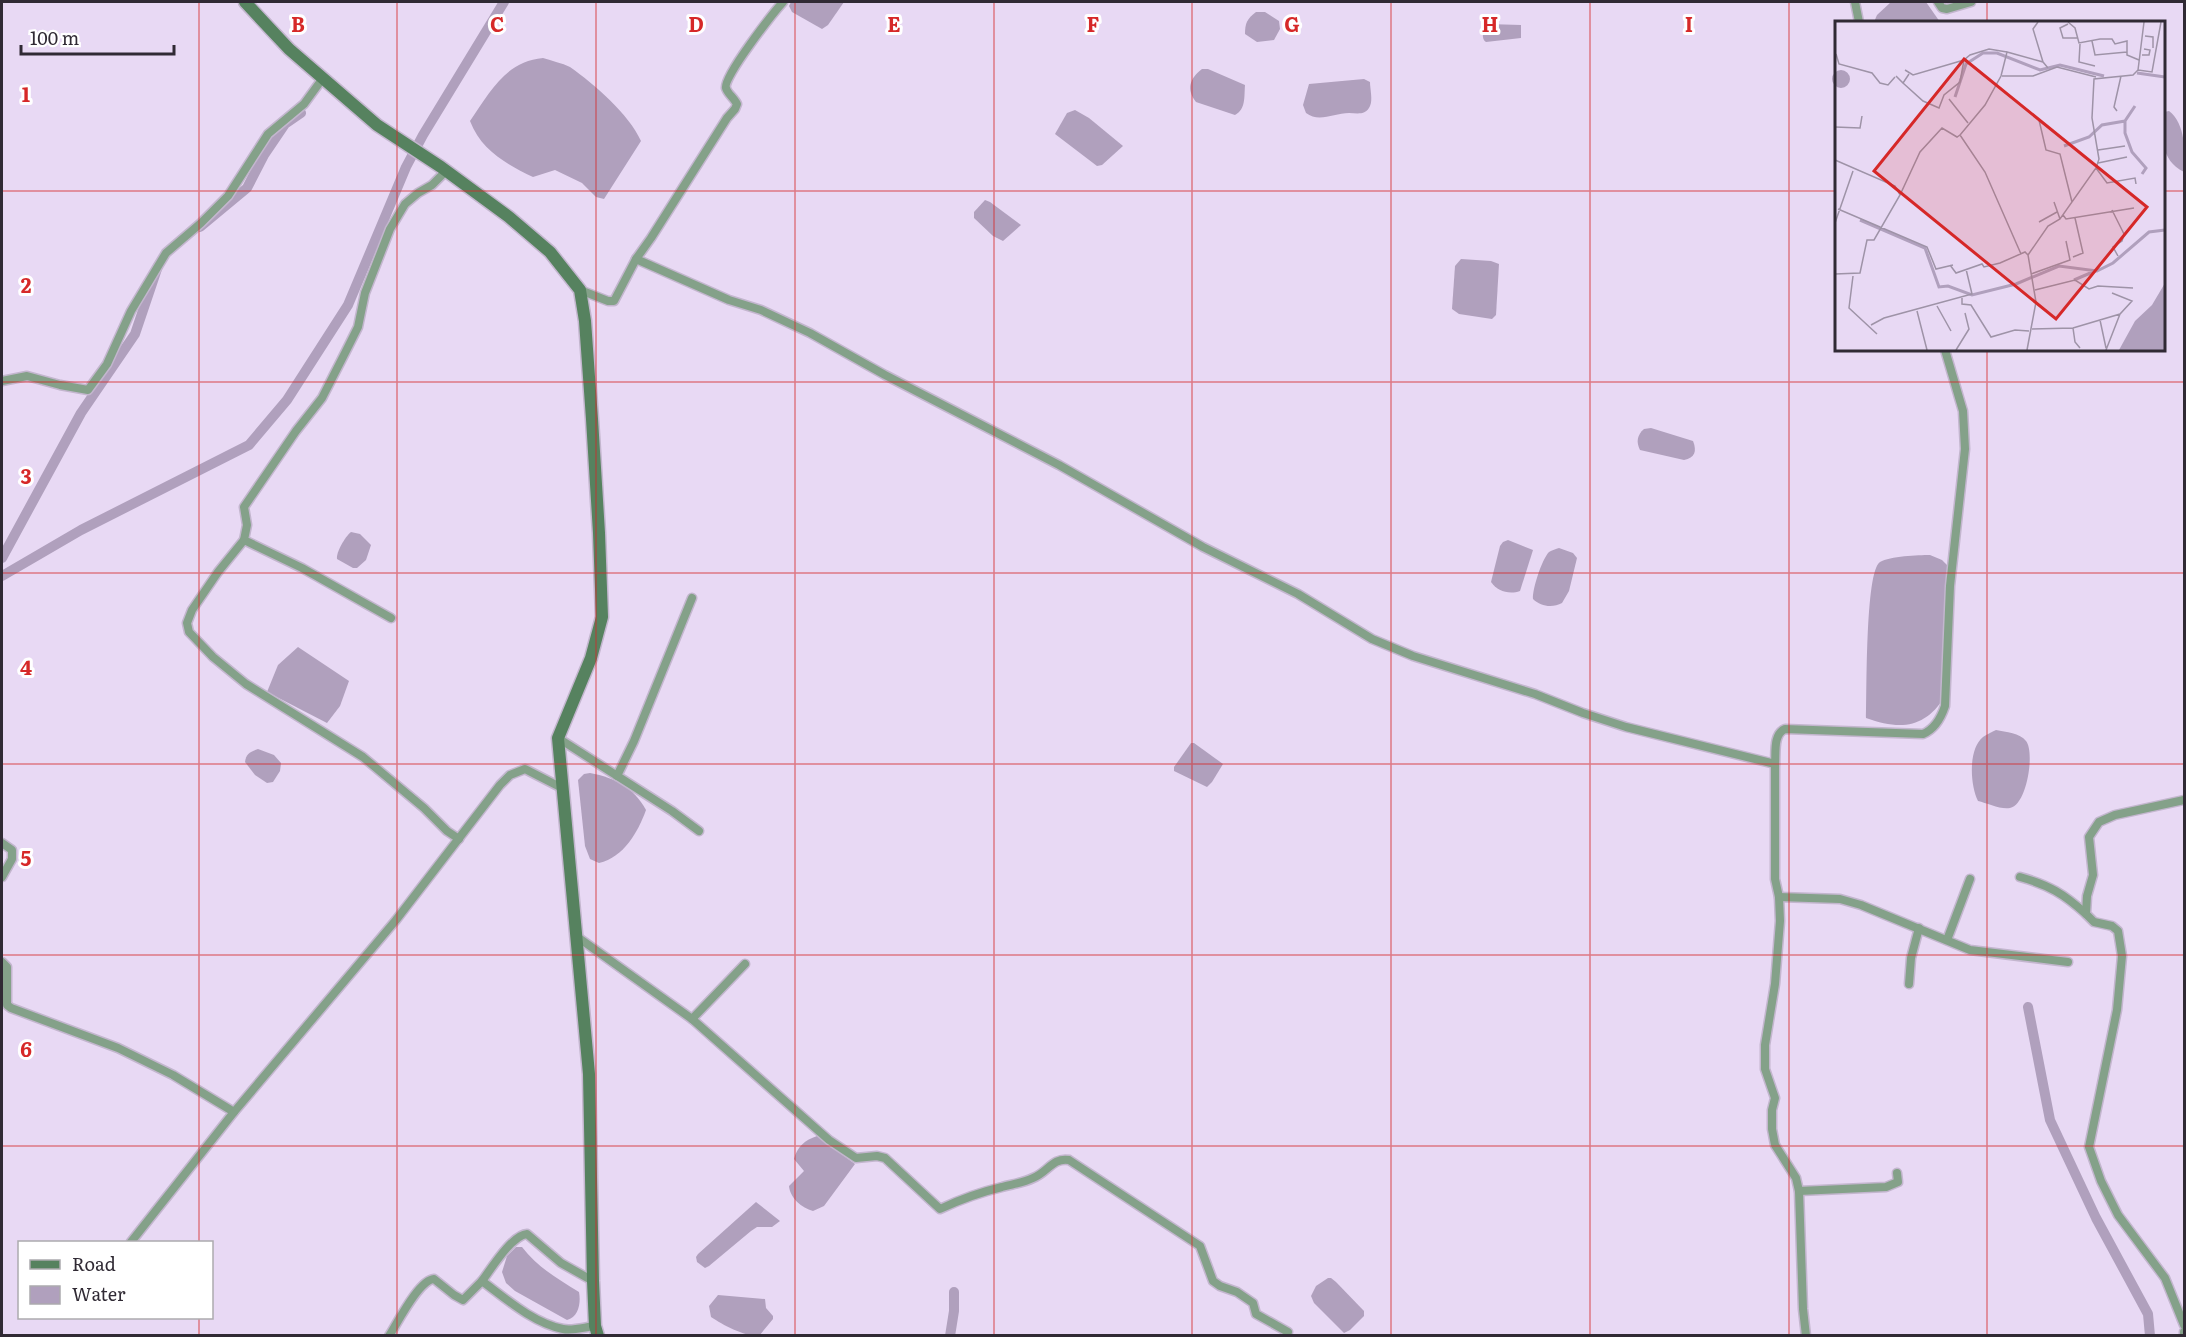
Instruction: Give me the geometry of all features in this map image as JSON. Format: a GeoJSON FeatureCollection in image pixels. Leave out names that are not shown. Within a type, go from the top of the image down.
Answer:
{"type":"FeatureCollection","features":[{"type":"Feature","properties":{"kind":"main road"},"geometry":{"type":"LineString","coordinates":[[245,2],[289,49],[377,124],[509,217],[550,252],[580,290],[585,321],[600,533],[602,617],[591,658],[558,738],[589,1074],[593,1281],[597,1331]]}},
{"type":"Feature","properties":{"kind":"street"},"geometry":{"type":"LineString","coordinates":[[580,290],[608,301],[614,301],[636,259],[735,109],[736,104],[726,84],[740,60],[783,2]]}},
{"type":"Feature","properties":{"kind":"street"},"geometry":{"type":"LineString","coordinates":[[1855,2],[1859,21]]}},
{"type":"Feature","properties":{"kind":"street"},"geometry":{"type":"LineString","coordinates":[[1938,2],[1942,8],[1947,9],[1971,2]]}},
{"type":"Feature","properties":{"kind":"street"},"geometry":{"type":"LineString","coordinates":[[2,381],[27,376],[88,390],[107,364],[131,311],[166,254],[228,196],[267,134],[304,104],[323,78]]}},
{"type":"Feature","properties":{"kind":"street"},"geometry":{"type":"LineString","coordinates":[[442,168],[442,175],[432,185],[405,204],[390,229],[365,293],[358,327],[322,398],[296,431],[244,507],[248,525],[244,540],[218,572],[192,610],[187,623],[189,632],[213,657],[246,684],[363,758],[459,839]]}},
{"type":"Feature","properties":{"kind":"street"},"geometry":{"type":"LineString","coordinates":[[636,259],[729,300],[761,310],[810,333],[885,375],[1059,465],[1213,552],[1298,594],[1372,639],[1413,656],[1535,694],[1626,727],[1775,764]]}},
{"type":"Feature","properties":{"kind":"street"},"geometry":{"type":"LineString","coordinates":[[1806,1335],[1799,1191],[1796,1178],[1775,1145],[1772,1110],[1775,1098],[1765,1069],[1765,1046],[1779,942],[1779,897],[1775,879],[1774,845],[1777,735],[1785,729],[1923,734],[1931,729],[1942,714],[1945,706],[1950,586],[1965,449],[1963,411],[1945,351]]}},
{"type":"Feature","properties":{"kind":"street"},"geometry":{"type":"LineString","coordinates":[[244,540],[302,568],[391,618]]}},
{"type":"Feature","properties":{"kind":"street"},"geometry":{"type":"LineString","coordinates":[[617,776],[634,741],[692,598]]}},
{"type":"Feature","properties":{"kind":"street"},"geometry":{"type":"LineString","coordinates":[[558,738],[672,811],[699,831]]}},
{"type":"Feature","properties":{"kind":"street"},"geometry":{"type":"LineString","coordinates":[[132,1241],[234,1112],[346,980],[510,775],[525,769],[562,788]]}},
{"type":"Feature","properties":{"kind":"street"},"geometry":{"type":"LineString","coordinates":[[2086,915],[2086,896],[2093,875],[2089,837],[2099,822],[2115,815],[2184,800]]}},
{"type":"Feature","properties":{"kind":"street"},"geometry":{"type":"LineString","coordinates":[[2,843],[12,850],[12,859],[2,877]]}},
{"type":"Feature","properties":{"kind":"street"},"geometry":{"type":"LineString","coordinates":[[2020,876],[2043,883],[2061,892],[2094,922],[2112,926],[2118,931],[2121,956],[2118,1010],[2089,1147],[2101,1181],[2118,1215],[2165,1278],[2184,1325]]}},
{"type":"Feature","properties":{"kind":"street"},"geometry":{"type":"LineString","coordinates":[[1947,940],[1970,879]]}},
{"type":"Feature","properties":{"kind":"street"},"geometry":{"type":"LineString","coordinates":[[1779,897],[1840,899],[1861,905],[1970,950],[2068,962]]}},
{"type":"Feature","properties":{"kind":"street"},"geometry":{"type":"LineString","coordinates":[[1909,984],[1911,958],[1919,928]]}},
{"type":"Feature","properties":{"kind":"street"},"geometry":{"type":"LineString","coordinates":[[575,936],[692,1019],[829,1140],[855,1158],[877,1156],[885,1158],[940,1209],[1001,1187],[1024,1183],[1043,1174],[1054,1162],[1062,1159],[1069,1160],[1200,1246],[1213,1281],[1245,1298],[1254,1305],[1256,1314],[1288,1332]]}},
{"type":"Feature","properties":{"kind":"street"},"geometry":{"type":"LineString","coordinates":[[2,963],[7,967],[7,1005],[11,1008],[118,1048],[173,1075],[234,1112]]}},
{"type":"Feature","properties":{"kind":"street"},"geometry":{"type":"LineString","coordinates":[[692,1019],[745,964]]}},
{"type":"Feature","properties":{"kind":"street"},"geometry":{"type":"LineString","coordinates":[[1799,1191],[1886,1187],[1898,1182],[1897,1173]]}},
{"type":"Feature","properties":{"kind":"street"},"geometry":{"type":"LineString","coordinates":[[389,1335],[426,1280],[434,1279],[463,1300],[482,1281],[512,1243],[522,1235],[527,1234],[561,1263],[593,1281]]}},
{"type":"Feature","properties":{"kind":"street"},"geometry":{"type":"LineString","coordinates":[[482,1281],[511,1303],[549,1324],[562,1329],[597,1331]]}},
{"type":"Feature","properties":{"kind":"water"},"geometry":{"type":"Polygon","coordinates":[[[791,2],[844,2],[828,25],[822,29],[792,12],[789,6],[791,2]]]}},
{"type":"Feature","properties":{"kind":"water"},"geometry":{"type":"Polygon","coordinates":[[[1891,2],[1926,2],[1939,21],[1874,21],[1877,15],[1891,2]]]}},
{"type":"Feature","properties":{"kind":"water"},"geometry":{"type":"Polygon","coordinates":[[[1256,12],[1265,12],[1279,21],[1280,29],[1274,40],[1257,42],[1245,34],[1247,22],[1256,12]]]}},
{"type":"Feature","properties":{"kind":"water"},"geometry":{"type":"Polygon","coordinates":[[[1488,24],[1521,25],[1521,38],[1486,42],[1483,39],[1483,33],[1488,24]]]}},
{"type":"Feature","properties":{"kind":"water"},"geometry":{"type":"Polygon","coordinates":[[[543,58],[570,67],[590,82],[620,110],[641,141],[604,199],[596,197],[582,183],[555,170],[533,177],[513,167],[488,148],[470,121],[492,89],[509,72],[530,60],[543,58]]]}},
{"type":"Feature","properties":{"kind":"water"},"geometry":{"type":"Polygon","coordinates":[[[1202,69],[1208,69],[1245,85],[1244,102],[1239,112],[1235,115],[1196,102],[1190,88],[1192,80],[1202,69]]]}},
{"type":"Feature","properties":{"kind":"water"},"geometry":{"type":"Polygon","coordinates":[[[1364,79],[1370,82],[1371,94],[1371,104],[1366,111],[1321,117],[1306,113],[1303,105],[1309,84],[1364,79]]]}},
{"type":"Feature","properties":{"kind":"water"},"geometry":{"type":"Polygon","coordinates":[[[1075,110],[1089,118],[1123,146],[1102,165],[1097,166],[1055,134],[1067,113],[1075,110]]]}},
{"type":"Feature","properties":{"kind":"water"},"geometry":{"type":"Polygon","coordinates":[[[2169,111],[2179,123],[2184,147],[2184,172],[2170,161],[2166,154],[2165,112],[2169,111]]]}},
{"type":"Feature","properties":{"kind":"water"},"geometry":{"type":"Polygon","coordinates":[[[985,200],[1021,225],[1003,241],[993,236],[974,218],[974,212],[985,200]]]}},
{"type":"Feature","properties":{"kind":"water"},"geometry":{"type":"Polygon","coordinates":[[[1461,259],[1491,261],[1499,264],[1496,315],[1492,319],[1459,314],[1452,309],[1455,266],[1461,259]]]}},
{"type":"Feature","properties":{"kind":"water"},"geometry":{"type":"Polygon","coordinates":[[[1651,428],[1693,441],[1695,451],[1693,456],[1684,460],[1640,450],[1639,436],[1644,429],[1651,428]]]}},
{"type":"Feature","properties":{"kind":"water"},"geometry":{"type":"Polygon","coordinates":[[[351,532],[360,534],[371,545],[366,560],[357,568],[337,559],[341,545],[351,532]]]}},
{"type":"Feature","properties":{"kind":"water"},"geometry":{"type":"Polygon","coordinates":[[[1508,540],[1533,550],[1520,591],[1512,593],[1497,588],[1491,582],[1500,546],[1508,540]]]}},
{"type":"Feature","properties":{"kind":"water"},"geometry":{"type":"Polygon","coordinates":[[[1559,548],[1573,553],[1577,558],[1569,591],[1562,603],[1551,606],[1543,605],[1533,599],[1536,582],[1546,556],[1550,551],[1559,548]]]}},
{"type":"Feature","properties":{"kind":"water"},"geometry":{"type":"Polygon","coordinates":[[[1930,555],[1942,560],[1949,567],[1945,696],[1929,715],[1911,724],[1890,724],[1866,718],[1869,610],[1875,570],[1880,562],[1890,558],[1930,555]]]}},
{"type":"Feature","properties":{"kind":"water"},"geometry":{"type":"Polygon","coordinates":[[[298,647],[349,681],[340,706],[327,723],[267,692],[278,665],[298,647]]]}},
{"type":"Feature","properties":{"kind":"water"},"geometry":{"type":"Polygon","coordinates":[[[1996,730],[2020,736],[2029,747],[2028,778],[2025,788],[2016,805],[2010,808],[1978,801],[1973,786],[1972,768],[1975,750],[1983,737],[1996,730]]]}},
{"type":"Feature","properties":{"kind":"water"},"geometry":{"type":"Polygon","coordinates":[[[1191,743],[1223,764],[1207,787],[1174,771],[1174,767],[1191,743]]]}},
{"type":"Feature","properties":{"kind":"water"},"geometry":{"type":"Polygon","coordinates":[[[258,749],[274,755],[281,763],[280,771],[273,782],[267,783],[255,775],[245,762],[249,754],[258,749]]]}},
{"type":"Feature","properties":{"kind":"water"},"geometry":{"type":"Polygon","coordinates":[[[590,773],[623,785],[635,795],[646,810],[639,827],[623,849],[608,860],[599,863],[590,859],[585,846],[578,780],[584,774],[590,773]]]}},
{"type":"Feature","properties":{"kind":"water"},"geometry":{"type":"Polygon","coordinates":[[[817,1136],[855,1164],[824,1206],[813,1211],[797,1202],[789,1186],[804,1171],[794,1159],[797,1151],[805,1142],[817,1136]]]}},
{"type":"Feature","properties":{"kind":"water"},"geometry":{"type":"Polygon","coordinates":[[[756,1202],[780,1221],[772,1227],[757,1227],[705,1268],[697,1262],[698,1254],[756,1202]]]}},
{"type":"Feature","properties":{"kind":"water"},"geometry":{"type":"Polygon","coordinates":[[[516,1247],[522,1247],[541,1267],[579,1292],[580,1300],[574,1316],[567,1320],[515,1291],[506,1283],[502,1272],[507,1256],[516,1247]]]}},
{"type":"Feature","properties":{"kind":"water"},"geometry":{"type":"Polygon","coordinates":[[[1328,1278],[1336,1282],[1364,1311],[1364,1316],[1344,1333],[1314,1303],[1311,1296],[1316,1286],[1328,1278]]]}},
{"type":"Feature","properties":{"kind":"water"},"geometry":{"type":"Polygon","coordinates":[[[718,1295],[765,1299],[766,1308],[773,1319],[759,1336],[734,1330],[711,1317],[709,1306],[718,1295]]]}},
{"type":"Feature","properties":{"kind":"waterway"},"geometry":{"type":"LineString","coordinates":[[2,576],[81,530],[249,445],[287,400],[348,305],[406,167],[504,2]]}},
{"type":"Feature","properties":{"kind":"waterway"},"geometry":{"type":"LineString","coordinates":[[200,227],[247,188],[264,155],[285,124],[301,113]]}},
{"type":"Feature","properties":{"kind":"waterway"},"geometry":{"type":"LineString","coordinates":[[2,558],[81,413],[135,334],[158,266]]}},
{"type":"Feature","properties":{"kind":"waterway"},"geometry":{"type":"LineString","coordinates":[[2028,1007],[2050,1120],[2096,1218],[2148,1314],[2150,1336]]}},
{"type":"Feature","properties":{"kind":"waterway"},"geometry":{"type":"LineString","coordinates":[[950,1336],[954,1292]]}}]}
